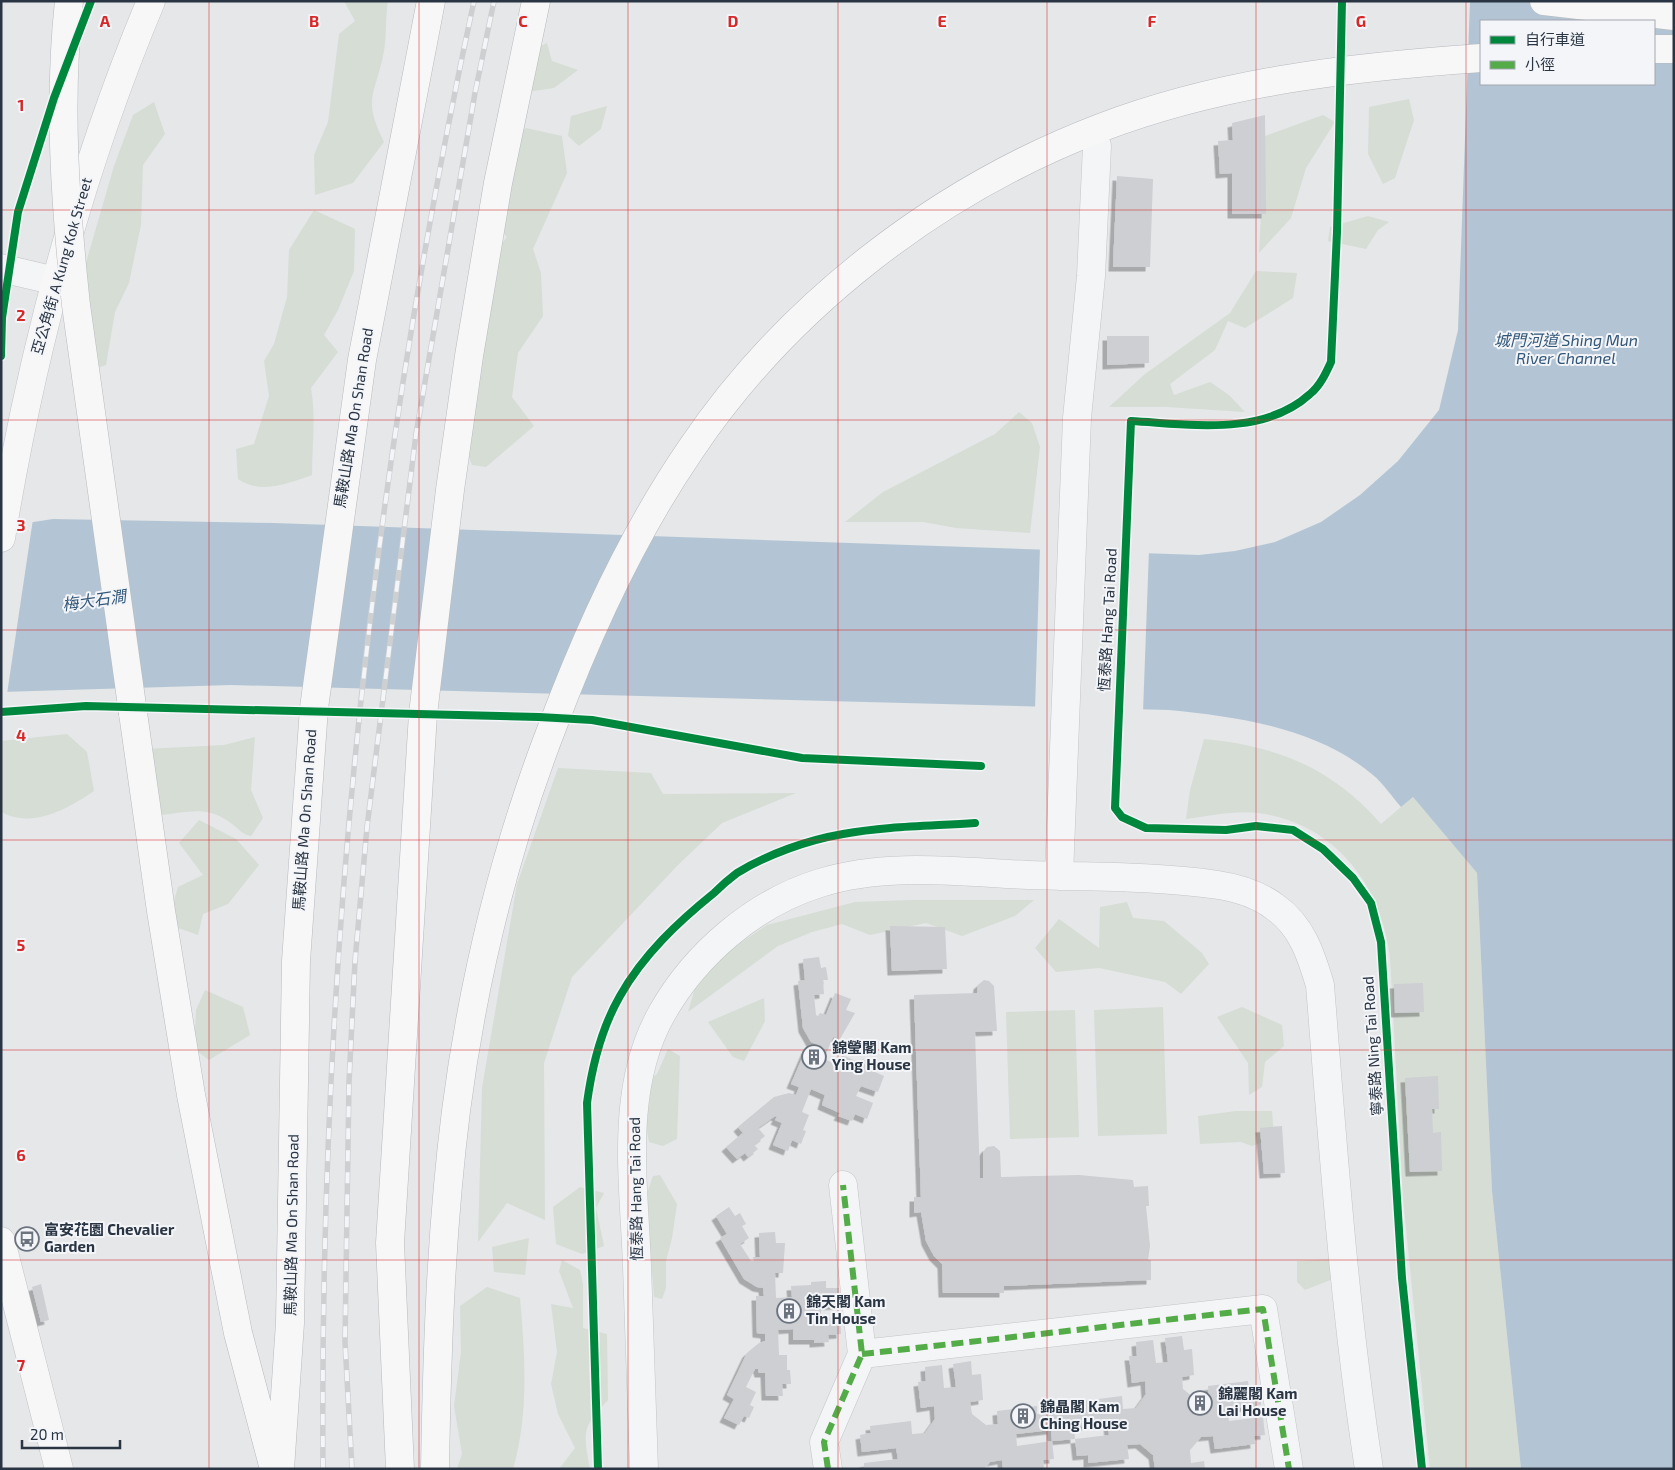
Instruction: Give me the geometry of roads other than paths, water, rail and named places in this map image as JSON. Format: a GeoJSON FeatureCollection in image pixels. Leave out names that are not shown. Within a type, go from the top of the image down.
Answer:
{"type":"FeatureCollection","features":[{"type":"Feature","properties":{"kind":"main road"},"geometry":{"type":"LineString","coordinates":[[69,1],[62,119],[70,246],[77,314],[161,911],[191,1095],[232,1301],[274,1469]]}},
{"type":"Feature","properties":{"kind":"main road","name":"亞公角街 A Kung Kok Street"},"geometry":{"type":"LineString","coordinates":[[1,538],[23,413],[56,281],[102,134],[133,45],[151,1]]}},
{"type":"Feature","properties":{"kind":"main road","name":"馬鞍山路 Ma On Shan Road"},"geometry":{"type":"LineString","coordinates":[[280,1469],[290,1323],[294,1012],[310,746],[362,360],[431,1]]}},
{"type":"Feature","properties":{"kind":"main road"},"geometry":{"type":"LineString","coordinates":[[400,1469],[390,1243],[421,752],[450,490],[498,182],[536,1]]}},
{"type":"Feature","properties":{"kind":"main road"},"geometry":{"type":"LineString","coordinates":[[1544,1],[1674,16]]}},
{"type":"Feature","properties":{"kind":"main road"},"geometry":{"type":"LineString","coordinates":[[1655,49],[1674,49]]}},
{"type":"Feature","properties":{"kind":"main road"},"geometry":{"type":"LineString","coordinates":[[435,1469],[438,1335],[452,1141],[469,1027],[496,899],[523,808],[583,648],[632,545],[678,468],[722,407],[762,360],[840,284],[899,238],[984,184],[1066,142],[1132,117],[1183,101],[1291,78],[1376,66],[1480,58]]}},
{"type":"Feature","properties":{"kind":"main road"},"geometry":{"type":"LineString","coordinates":[[1,1241],[58,1469]]}},
{"type":"Feature","properties":{"kind":"street"},"geometry":{"type":"LineString","coordinates":[[1097,146],[1091,276],[1077,418],[1059,876],[1220,885],[1250,893],[1275,907],[1296,927],[1311,953],[1320,985],[1345,1288],[1356,1388],[1369,1469]]}},
{"type":"Feature","properties":{"kind":"street"},"geometry":{"type":"LineString","coordinates":[[1,268],[56,281]]}},
{"type":"Feature","properties":{"kind":"street","name":"恆泰路 Hang Tai Road"},"geometry":{"type":"LineString","coordinates":[[644,1469],[633,1146],[634,1107],[639,1078],[662,1014],[689,974],[722,939],[755,913],[820,883],[863,874],[912,871],[1059,876]]}},
{"type":"Feature","properties":{"kind":"street"},"geometry":{"type":"LineString","coordinates":[[828,1469],[824,1442],[862,1354],[843,1185]]}},
{"type":"Feature","properties":{"kind":"street"},"geometry":{"type":"LineString","coordinates":[[862,1354],[1263,1309],[1289,1469]]}},
{"type":"Feature","properties":{"kind":"water"},"geometry":{"type":"Polygon","coordinates":[[[1470,1],[1674,1],[1674,1469],[1521,1469],[1492,1191],[1477,873],[1413,797],[1401,807],[1373,775],[1351,759],[1327,746],[1303,736],[1250,721],[1169,710],[231,685],[1,692],[1,527],[53,519],[274,523],[1199,555],[1235,551],[1275,542],[1321,522],[1360,495],[1398,461],[1439,410],[1458,330],[1470,1]]]}},
{"type":"Feature","properties":{"kind":"railway"},"geometry":{"type":"LineString","coordinates":[[323,1469],[324,1284],[330,1100],[342,915],[358,731],[379,547],[406,364],[437,182],[474,1]]}},
{"type":"Feature","properties":{"kind":"railway"},"geometry":{"type":"LineString","coordinates":[[352,1469],[345,1342],[349,1082],[355,961],[367,827],[416,434],[475,93],[494,1]]}},
{"type":"Feature","properties":{"kind":"place","name":"錦瑩閣 Kam Ying House"},"geometry":{"type":"Point","coordinates":[814,1057]}},
{"type":"Feature","properties":{"kind":"place","name":"富安花園 Chevalier Garden"},"geometry":{"type":"Point","coordinates":[27,1239]}},
{"type":"Feature","properties":{"kind":"place","name":"錦天閣 Kam Tin House"},"geometry":{"type":"Point","coordinates":[789,1311]}},
{"type":"Feature","properties":{"kind":"place","name":"錦麗閣 Kam Lai House"},"geometry":{"type":"Point","coordinates":[1200,1403]}},
{"type":"Feature","properties":{"kind":"place","name":"錦晶閣 Kam Ching House"},"geometry":{"type":"Point","coordinates":[1023,1416]}},
{"type":"Feature","properties":{"kind":"water label","name":"城門河道 Shing Mun River Channel"},"geometry":{"type":"Point","coordinates":[1566,349]}},
{"type":"Feature","properties":{"kind":"water label","name":"梅大石澗"},"geometry":{"type":"Point","coordinates":[94,600]}}]}
